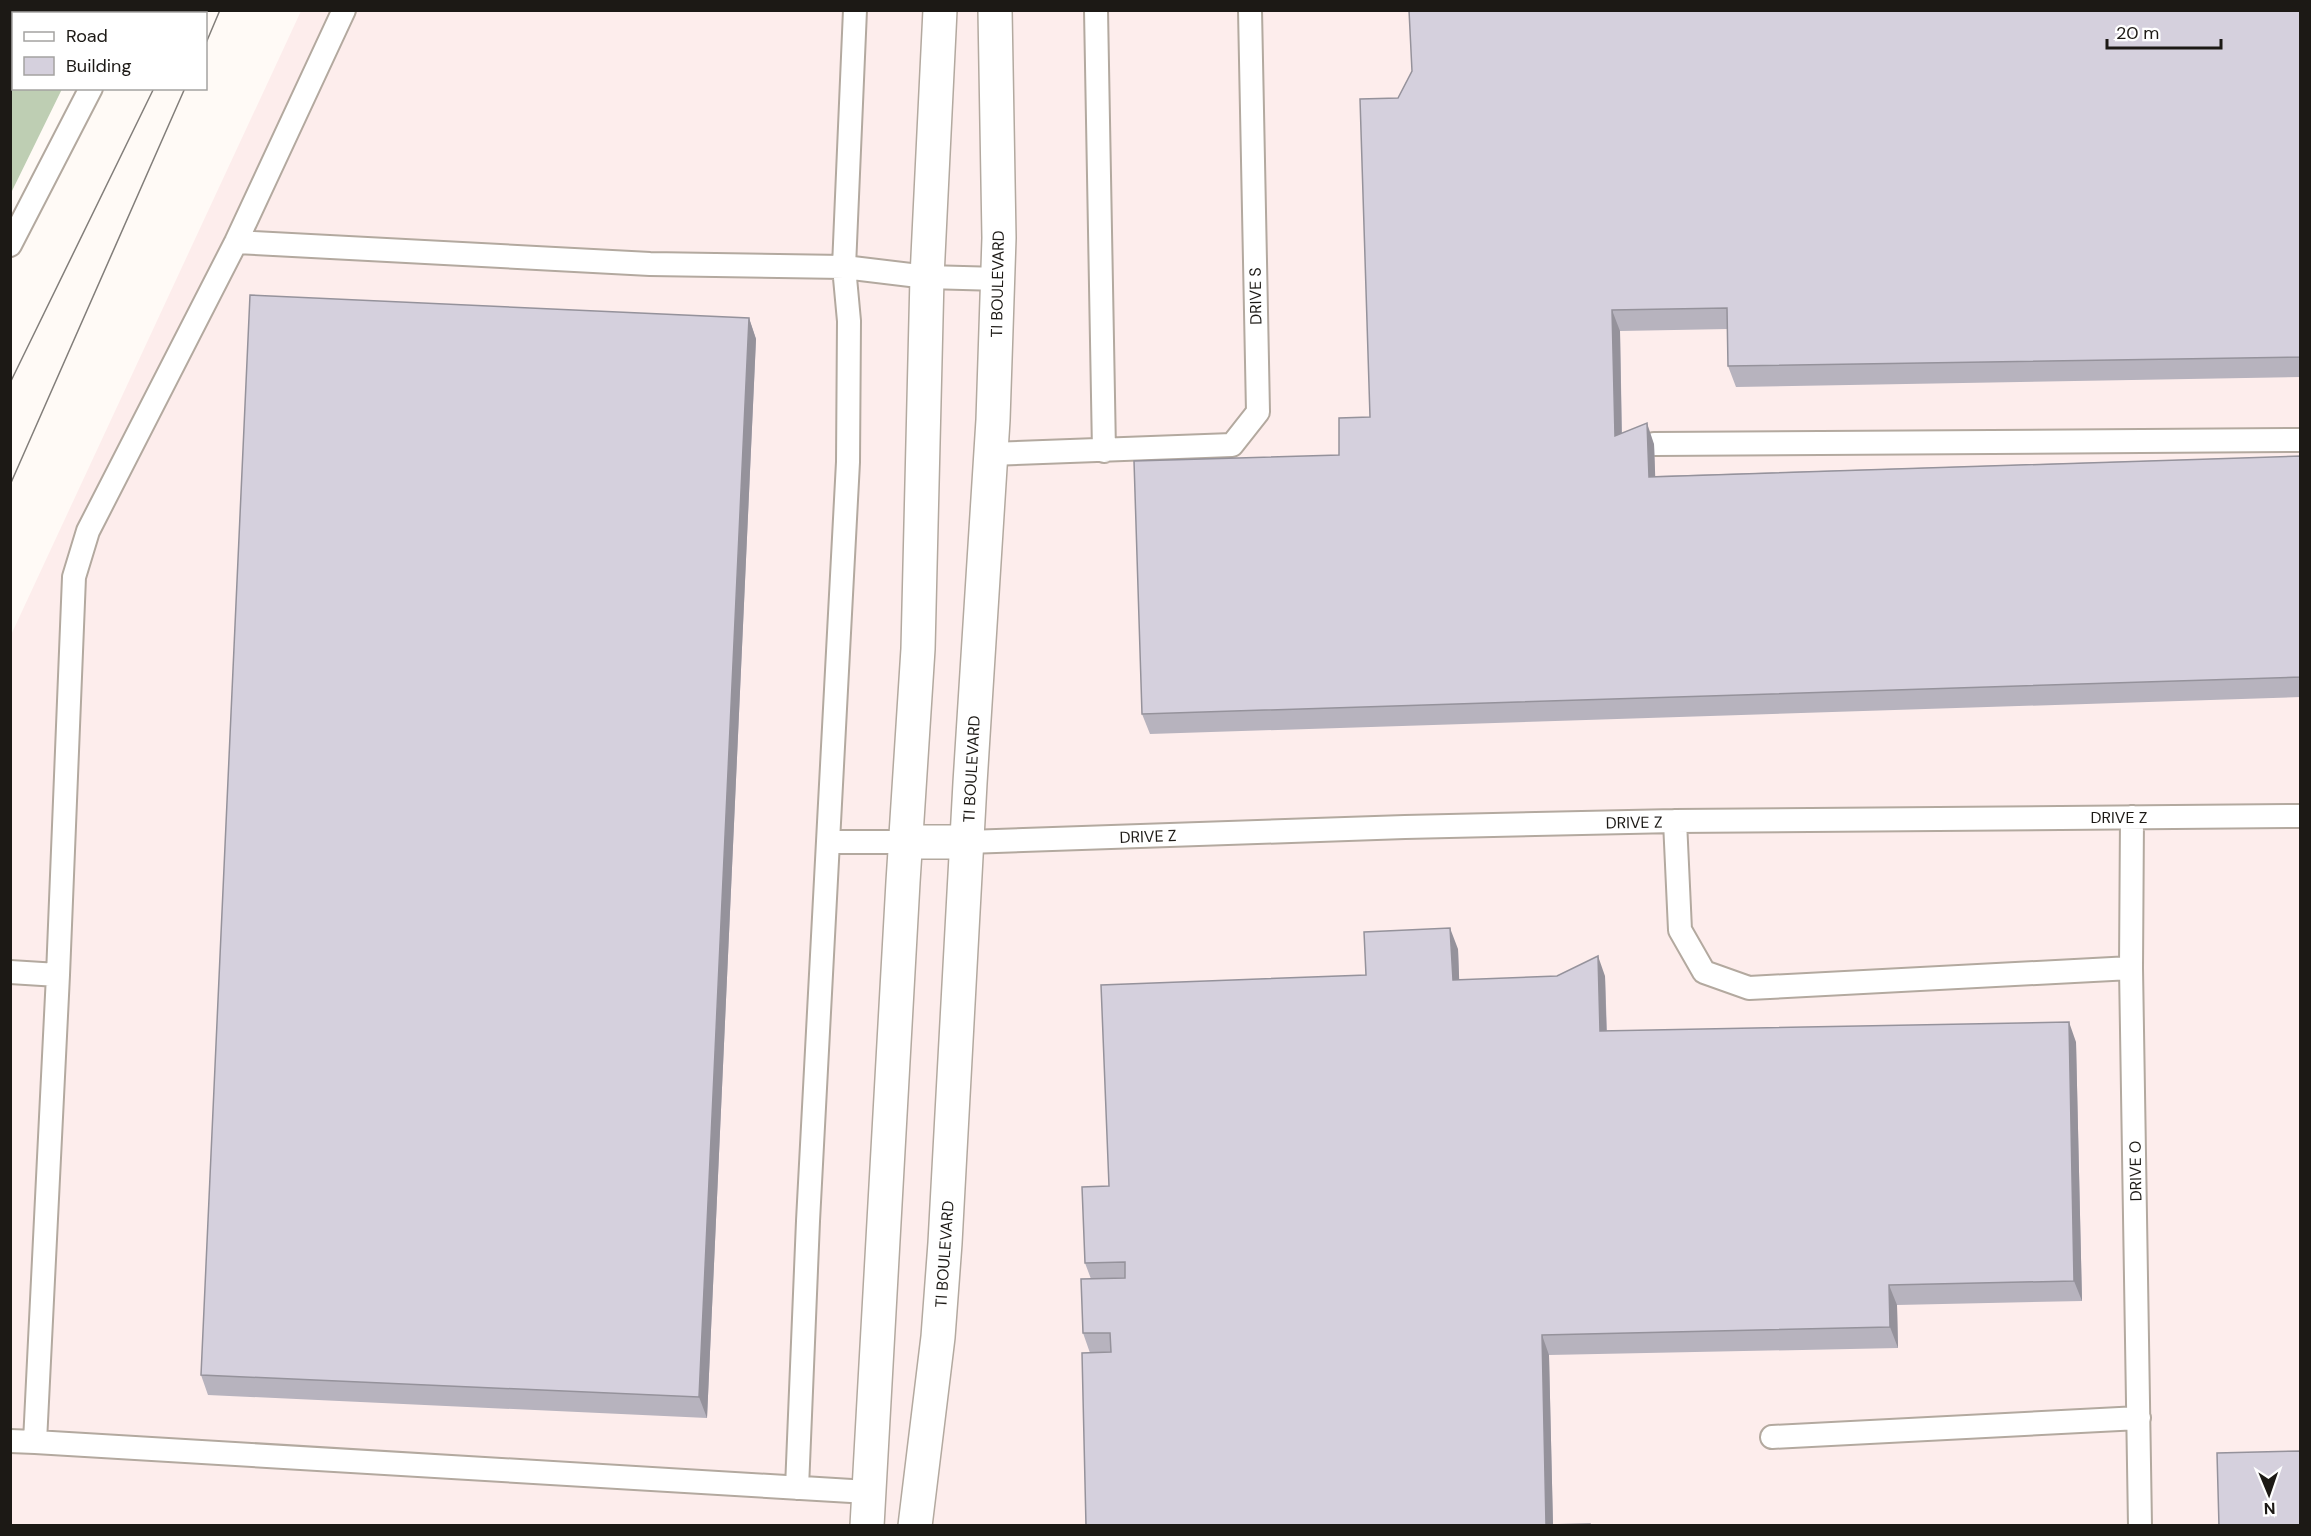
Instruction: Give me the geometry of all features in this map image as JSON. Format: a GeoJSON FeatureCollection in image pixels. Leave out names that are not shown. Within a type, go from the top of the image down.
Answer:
{"type":"FeatureCollection","features":[{"type":"Feature","properties":{"kind":"street"},"geometry":{"type":"LineString","coordinates":[[867,1526],[918,649],[927,277],[940,10]]}},
{"type":"Feature","properties":{"kind":"street","name":"TI BOULEVARD"},"geometry":{"type":"LineString","coordinates":[[915,1526],[938,1336],[945,1243],[990,454],[999,279],[995,10]]}},
{"type":"Feature","properties":{"kind":"street"},"geometry":{"type":"LineString","coordinates":[[906,843],[967,842]]}},
{"type":"Feature","properties":{"kind":"lane"},"geometry":{"type":"LineString","coordinates":[[35,1442],[58,975],[74,577],[88,531],[236,242],[344,10]]}},
{"type":"Feature","properties":{"kind":"lane"},"geometry":{"type":"LineString","coordinates":[[797,1488],[808,1221],[848,462],[849,321],[844,267],[855,10]]}},
{"type":"Feature","properties":{"kind":"lane"},"geometry":{"type":"LineString","coordinates":[[1095,10],[1104,451]]}},
{"type":"Feature","properties":{"kind":"lane","name":"DRIVE S"},"geometry":{"type":"LineString","coordinates":[[990,454],[1232,445],[1258,412],[1250,10]]}},
{"type":"Feature","properties":{"kind":"lane"},"geometry":{"type":"LineString","coordinates":[[10,245],[90,90]]}},
{"type":"Feature","properties":{"kind":"lane"},"geometry":{"type":"LineString","coordinates":[[236,242],[650,264],[844,267],[927,277],[999,279]]}},
{"type":"Feature","properties":{"kind":"lane"},"geometry":{"type":"LineString","coordinates":[[1654,444],[2301,440]]}},
{"type":"Feature","properties":{"kind":"lane","name":"DRIVE Z"},"geometry":{"type":"LineString","coordinates":[[967,842],[1405,827],[1675,821],[2301,816]]}},
{"type":"Feature","properties":{"kind":"lane","name":"DRIVE O"},"geometry":{"type":"LineString","coordinates":[[2132,817],[2131,968],[2140,1526]]}},
{"type":"Feature","properties":{"kind":"lane"},"geometry":{"type":"LineString","coordinates":[[1675,821],[1680,930],[1704,972],[1749,988],[2131,968]]}},
{"type":"Feature","properties":{"kind":"lane"},"geometry":{"type":"LineString","coordinates":[[828,842],[906,843]]}},
{"type":"Feature","properties":{"kind":"lane"},"geometry":{"type":"LineString","coordinates":[[10,972],[58,975]]}},
{"type":"Feature","properties":{"kind":"lane"},"geometry":{"type":"LineString","coordinates":[[1773,1437],[2139,1418]]}},
{"type":"Feature","properties":{"kind":"lane"},"geometry":{"type":"LineString","coordinates":[[10,1441],[868,1492]]}},
{"type":"Feature","properties":{"kind":"shaded area"},"geometry":{"type":"Polygon","coordinates":[[[301,11],[2300,11],[2300,1525],[11,1526],[11,635],[301,11]]]}},
{"type":"Feature","properties":{"kind":"green space"},"geometry":{"type":"Polygon","coordinates":[[[11,10],[101,11],[12,12],[12,90],[62,90],[11,193],[11,10]]]}},
{"type":"Feature","properties":{"kind":"building"},"geometry":{"type":"Polygon","coordinates":[[[1409,10],[2301,10],[2301,357],[1728,366],[1727,308],[1612,310],[1615,436],[1647,423],[1649,477],[2301,456],[2301,677],[1142,714],[1134,461],[1339,455],[1339,418],[1370,417],[1360,99],[1398,98],[1412,71],[1409,10]]]}},
{"type":"Feature","properties":{"kind":"building"},"geometry":{"type":"Polygon","coordinates":[[[250,295],[749,318],[699,1397],[201,1375],[250,295]]]}},
{"type":"Feature","properties":{"kind":"building"},"geometry":{"type":"Polygon","coordinates":[[[1450,928],[1453,980],[1557,976],[1598,956],[1600,1031],[2069,1022],[2074,1281],[1889,1285],[1890,1327],[1542,1335],[1546,1525],[1590,1524],[1590,1526],[1086,1526],[1082,1353],[1111,1352],[1110,1333],[1083,1333],[1081,1279],[1125,1278],[1125,1262],[1085,1263],[1082,1187],[1109,1186],[1101,985],[1366,975],[1364,932],[1450,928]]]}},
{"type":"Feature","properties":{"kind":"building"},"geometry":{"type":"Polygon","coordinates":[[[2301,1451],[2301,1526],[2219,1526],[2217,1453],[2301,1451]]]}},
{"type":"Feature","properties":{"kind":"tram line"},"geometry":{"type":"LineString","coordinates":[[207,41],[220,10]]}},
{"type":"Feature","properties":{"kind":"tram line"},"geometry":{"type":"LineString","coordinates":[[10,383],[153,90]]}},
{"type":"Feature","properties":{"kind":"tram line"},"geometry":{"type":"LineString","coordinates":[[10,485],[184,90]]}}]}
